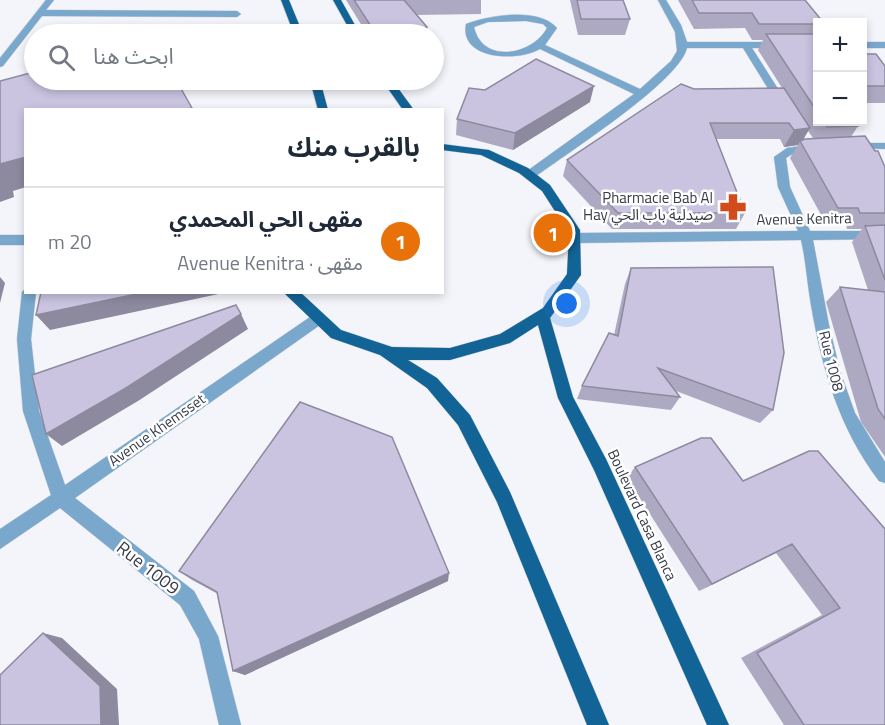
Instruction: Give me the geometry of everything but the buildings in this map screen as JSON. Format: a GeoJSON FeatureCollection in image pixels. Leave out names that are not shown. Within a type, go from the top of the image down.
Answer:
{"type":"FeatureCollection","features":[{"type":"Feature","properties":{"kind":"main road"},"geometry":{"type":"LineString","coordinates":[[285,0],[295,24]]}},
{"type":"Feature","properties":{"kind":"main road"},"geometry":{"type":"LineString","coordinates":[[337,0],[350,24]]}},
{"type":"Feature","properties":{"kind":"main road"},"geometry":{"type":"LineString","coordinates":[[318,90],[322,108]]}},
{"type":"Feature","properties":{"kind":"main road"},"geometry":{"type":"LineString","coordinates":[[394,90],[408,108]]}},
{"type":"Feature","properties":{"kind":"main road"},"geometry":{"type":"LineString","coordinates":[[292,294],[315,321],[346,340],[386,353],[444,356],[499,344],[543,318],[563,296],[574,272],[579,238],[563,205],[531,174],[504,159],[444,145]]}},
{"type":"Feature","properties":{"kind":"main road","name":"Boulevard Casa Blanca"},"geometry":{"type":"LineString","coordinates":[[543,318],[550,352],[566,398],[600,465],[718,725]]}},
{"type":"Feature","properties":{"kind":"main road"},"geometry":{"type":"LineString","coordinates":[[386,353],[432,383],[464,420],[504,498],[598,725]]}},
{"type":"Feature","properties":{"kind":"street"},"geometry":{"type":"LineString","coordinates":[[31,24],[50,0]]}},
{"type":"Feature","properties":{"kind":"street"},"geometry":{"type":"LineString","coordinates":[[531,174],[641,93],[675,62],[683,50],[683,45],[662,0]]}},
{"type":"Feature","properties":{"kind":"street"},"geometry":{"type":"LineString","coordinates":[[40,13],[237,14]]}},
{"type":"Feature","properties":{"kind":"street"},"geometry":{"type":"LineString","coordinates":[[487,19],[539,19],[551,24],[552,28],[550,35],[540,46],[521,55],[501,55],[487,50],[474,40],[469,26],[487,19]]}},
{"type":"Feature","properties":{"kind":"street"},"geometry":{"type":"LineString","coordinates":[[0,64],[24,33]]}},
{"type":"Feature","properties":{"kind":"street"},"geometry":{"type":"LineString","coordinates":[[683,45],[813,45]]}},
{"type":"Feature","properties":{"kind":"street"},"geometry":{"type":"LineString","coordinates":[[746,45],[792,119]]}},
{"type":"Feature","properties":{"kind":"street"},"geometry":{"type":"LineString","coordinates":[[867,45],[885,45]]}},
{"type":"Feature","properties":{"kind":"street"},"geometry":{"type":"LineString","coordinates":[[540,46],[641,93]]}},
{"type":"Feature","properties":{"kind":"street","name":"Rue 1008"},"geometry":{"type":"LineString","coordinates":[[824,147],[807,142],[785,153],[780,157],[779,177],[806,235],[817,302],[837,387],[848,420],[885,475]]}},
{"type":"Feature","properties":{"kind":"street"},"geometry":{"type":"LineString","coordinates":[[844,146],[885,146]]}},
{"type":"Feature","properties":{"kind":"street","name":"Avenue Kenitra"},"geometry":{"type":"LineString","coordinates":[[579,238],[885,235]]}},
{"type":"Feature","properties":{"kind":"street"},"geometry":{"type":"LineString","coordinates":[[0,240],[24,240]]}},
{"type":"Feature","properties":{"kind":"street"},"geometry":{"type":"LineString","coordinates":[[29,294],[24,339],[31,411],[60,497]]}},
{"type":"Feature","properties":{"kind":"street","name":"Avenue Khemsset"},"geometry":{"type":"LineString","coordinates":[[0,540],[315,321]]}},
{"type":"Feature","properties":{"kind":"street","name":"Rue 1009"},"geometry":{"type":"LineString","coordinates":[[60,497],[187,598],[208,636],[220,677],[230,725]]}},
{"type":"Feature","properties":{"kind":"place","name":"Pharmacie Bab Al Hay صيدلية باب الحي"},"geometry":{"type":"Point","coordinates":[733,207]}},
{"type":"Feature","properties":{"kind":"place","name":"مقهى الحي المحمدي"},"geometry":{"type":"Point","coordinates":[553,233]}}]}
